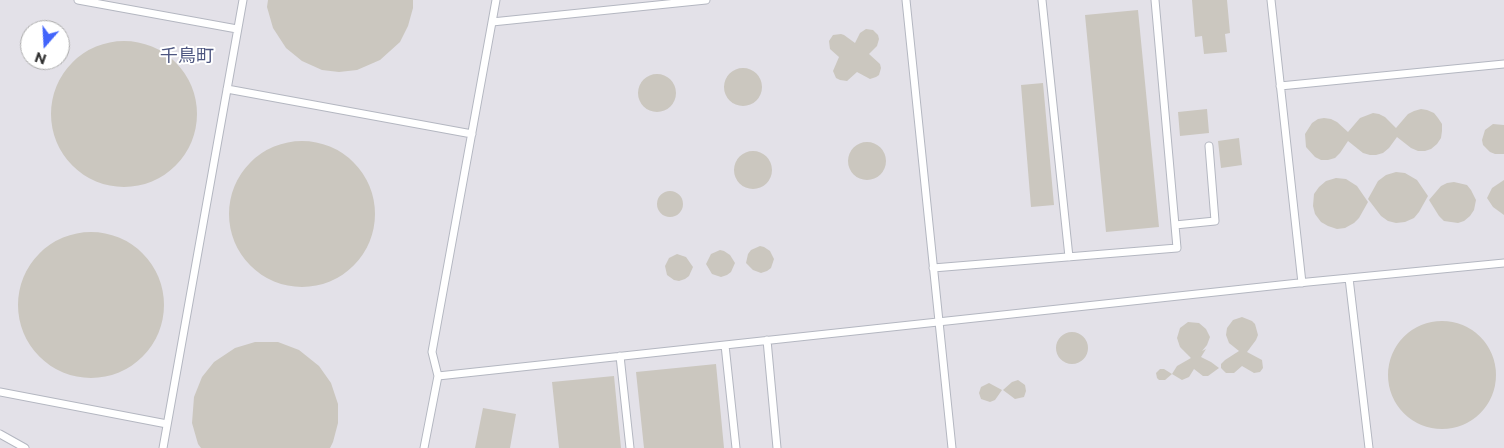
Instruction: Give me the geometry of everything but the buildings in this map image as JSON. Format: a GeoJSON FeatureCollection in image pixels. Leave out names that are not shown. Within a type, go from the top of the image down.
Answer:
{"type":"FeatureCollection","features":[{"type":"Feature","properties":{"kind":"lane"},"geometry":{"type":"LineString","coordinates":[[78,0],[237,29]]}},
{"type":"Feature","properties":{"kind":"lane"},"geometry":{"type":"LineString","coordinates":[[163,448],[242,0]]}},
{"type":"Feature","properties":{"kind":"lane"},"geometry":{"type":"LineString","coordinates":[[424,448],[438,376],[432,352],[496,0]]}},
{"type":"Feature","properties":{"kind":"lane"},"geometry":{"type":"LineString","coordinates":[[492,22],[706,0]]}},
{"type":"Feature","properties":{"kind":"lane"},"geometry":{"type":"LineString","coordinates":[[906,0],[952,448]]}},
{"type":"Feature","properties":{"kind":"lane"},"geometry":{"type":"LineString","coordinates":[[1042,0],[1069,257]]}},
{"type":"Feature","properties":{"kind":"lane"},"geometry":{"type":"LineString","coordinates":[[933,268],[1177,248],[1155,0]]}},
{"type":"Feature","properties":{"kind":"lane"},"geometry":{"type":"LineString","coordinates":[[1271,0],[1302,283]]}},
{"type":"Feature","properties":{"kind":"lane"},"geometry":{"type":"LineString","coordinates":[[1280,86],[1504,64]]}},
{"type":"Feature","properties":{"kind":"lane"},"geometry":{"type":"LineString","coordinates":[[227,89],[472,134]]}},
{"type":"Feature","properties":{"kind":"lane"},"geometry":{"type":"LineString","coordinates":[[1175,224],[1215,221],[1209,146]]}},
{"type":"Feature","properties":{"kind":"lane"},"geometry":{"type":"LineString","coordinates":[[438,376],[1504,263]]}},
{"type":"Feature","properties":{"kind":"lane"},"geometry":{"type":"LineString","coordinates":[[1349,278],[1369,448]]}},
{"type":"Feature","properties":{"kind":"lane"},"geometry":{"type":"LineString","coordinates":[[767,340],[777,448]]}},
{"type":"Feature","properties":{"kind":"lane"},"geometry":{"type":"LineString","coordinates":[[725,345],[736,448]]}},
{"type":"Feature","properties":{"kind":"lane"},"geometry":{"type":"LineString","coordinates":[[620,356],[630,448]]}},
{"type":"Feature","properties":{"kind":"lane"},"geometry":{"type":"LineString","coordinates":[[0,392],[167,424]]}},
{"type":"Feature","properties":{"kind":"lane"},"geometry":{"type":"LineString","coordinates":[[0,434],[25,448]]}},
{"type":"Feature","properties":{"kind":"shaded area"},"geometry":{"type":"Polygon","coordinates":[[[0,0],[1504,0],[1504,448],[0,448],[0,0]]]}},
{"type":"Feature","properties":{"kind":"district","name":"千鳥町"},"geometry":{"type":"Point","coordinates":[187,57]}}]}
